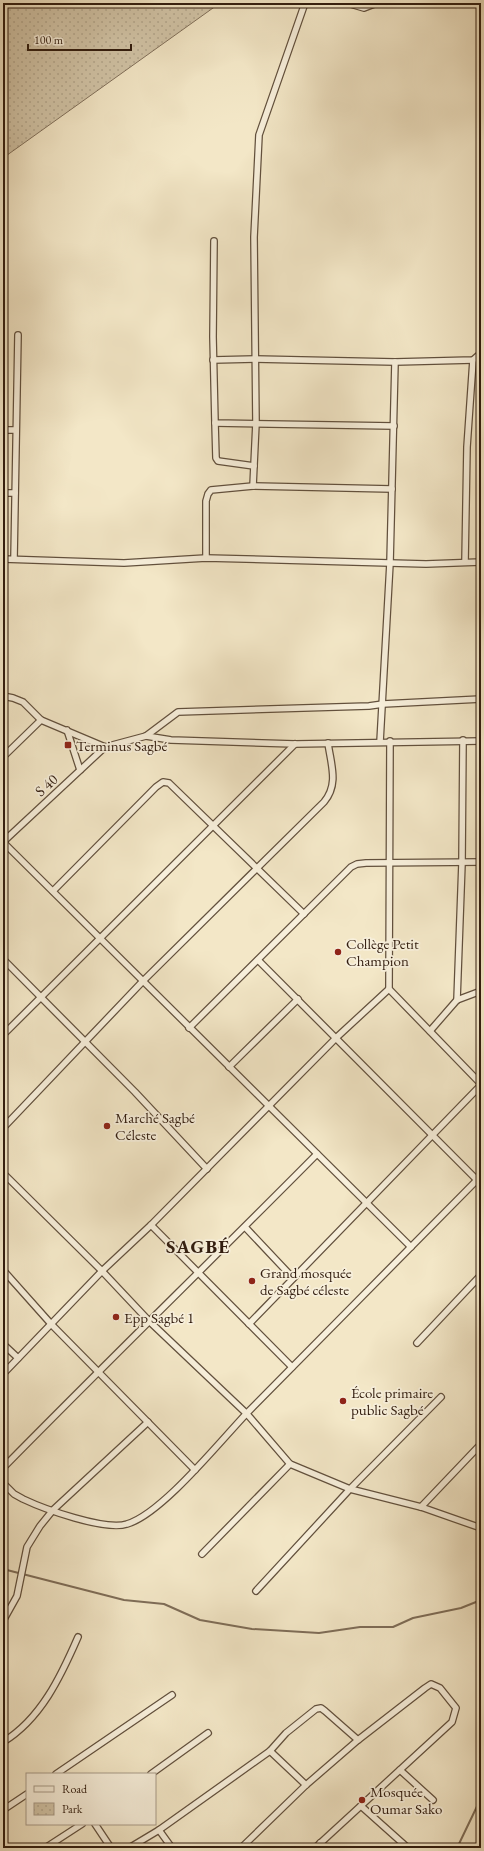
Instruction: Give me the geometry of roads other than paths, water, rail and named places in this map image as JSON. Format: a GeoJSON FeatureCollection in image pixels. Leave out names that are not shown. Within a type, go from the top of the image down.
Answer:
{"type":"FeatureCollection","features":[{"type":"Feature","properties":{"kind":"street"},"geometry":{"type":"LineString","coordinates":[[253,486],[256,423],[254,230],[259,134],[305,3]]}},
{"type":"Feature","properties":{"kind":"street"},"geometry":{"type":"LineString","coordinates":[[347,3],[364,8],[377,3]]}},
{"type":"Feature","properties":{"kind":"street"},"geometry":{"type":"LineString","coordinates":[[214,241],[213,360],[216,458],[218,462],[254,466]]}},
{"type":"Feature","properties":{"kind":"street"},"geometry":{"type":"LineString","coordinates":[[14,559],[18,335]]}},
{"type":"Feature","properties":{"kind":"street"},"geometry":{"type":"LineString","coordinates":[[213,360],[255,359],[395,362],[473,360],[481,353]]}},
{"type":"Feature","properties":{"kind":"street"},"geometry":{"type":"LineString","coordinates":[[464,562],[467,447],[473,360]]}},
{"type":"Feature","properties":{"kind":"street"},"geometry":{"type":"LineString","coordinates":[[380,742],[390,563],[395,362]]}},
{"type":"Feature","properties":{"kind":"street"},"geometry":{"type":"LineString","coordinates":[[215,423],[394,426]]}},
{"type":"Feature","properties":{"kind":"street"},"geometry":{"type":"LineString","coordinates":[[3,430],[16,430]]}},
{"type":"Feature","properties":{"kind":"street"},"geometry":{"type":"LineString","coordinates":[[206,558],[208,494],[211,490],[218,488],[253,486],[392,489]]}},
{"type":"Feature","properties":{"kind":"street"},"geometry":{"type":"LineString","coordinates":[[3,493],[15,493]]}},
{"type":"Feature","properties":{"kind":"street"},"geometry":{"type":"LineString","coordinates":[[3,559],[124,563],[206,558],[390,563],[481,562]]}},
{"type":"Feature","properties":{"kind":"street"},"geometry":{"type":"LineString","coordinates":[[3,696],[23,702],[41,720],[105,747],[146,736],[178,712],[369,706],[481,699]]}},
{"type":"Feature","properties":{"kind":"street"},"geometry":{"type":"LineString","coordinates":[[3,757],[41,720]]}},
{"type":"Feature","properties":{"kind":"street"},"geometry":{"type":"LineString","coordinates":[[67,730],[80,770]]}},
{"type":"Feature","properties":{"kind":"street"},"geometry":{"type":"LineString","coordinates":[[146,736],[171,740],[295,744],[390,741],[481,741]]}},
{"type":"Feature","properties":{"kind":"street"},"geometry":{"type":"LineString","coordinates":[[457,1000],[462,863],[462,740]]}},
{"type":"Feature","properties":{"kind":"street"},"geometry":{"type":"LineString","coordinates":[[249,1324],[481,1085],[389,989],[391,863],[390,741]]}},
{"type":"Feature","properties":{"kind":"street"},"geometry":{"type":"LineString","coordinates":[[3,1128],[143,981],[330,795],[334,786],[328,743]]}},
{"type":"Feature","properties":{"kind":"street"},"geometry":{"type":"LineString","coordinates":[[3,1035],[42,998],[99,937],[295,744]]}},
{"type":"Feature","properties":{"kind":"street","name":"S 40"},"geometry":{"type":"LineString","coordinates":[[3,842],[105,747]]}},
{"type":"Feature","properties":{"kind":"street"},"geometry":{"type":"LineString","coordinates":[[53,891],[163,782],[169,783],[177,789],[256,869],[304,914]]}},
{"type":"Feature","properties":{"kind":"street"},"geometry":{"type":"LineString","coordinates":[[3,842],[411,1248]]}},
{"type":"Feature","properties":{"kind":"street"},"geometry":{"type":"LineString","coordinates":[[189,1028],[351,867],[357,864],[481,862]]}},
{"type":"Feature","properties":{"kind":"street"},"geometry":{"type":"LineString","coordinates":[[3,958],[136,1092],[207,1169]]}},
{"type":"Feature","properties":{"kind":"street"},"geometry":{"type":"LineString","coordinates":[[3,1483],[14,1494],[22,1499],[53,1510],[98,1524],[119,1526],[128,1524],[165,1500],[292,1368],[479,1182],[337,1037],[258,960]]}},
{"type":"Feature","properties":{"kind":"street"},"geometry":{"type":"LineString","coordinates":[[3,1374],[52,1325],[102,1271],[151,1225],[337,1037],[389,989]]}},
{"type":"Feature","properties":{"kind":"street"},"geometry":{"type":"LineString","coordinates":[[430,1031],[457,1000],[481,991]]}},
{"type":"Feature","properties":{"kind":"street"},"geometry":{"type":"LineString","coordinates":[[229,1067],[298,999]]}},
{"type":"Feature","properties":{"kind":"street"},"geometry":{"type":"LineString","coordinates":[[3,1468],[149,1321],[199,1274],[317,1154]]}},
{"type":"Feature","properties":{"kind":"street"},"geometry":{"type":"LineString","coordinates":[[3,1173],[102,1271],[149,1321],[247,1414],[290,1464],[350,1489],[422,1507],[481,1528]]}},
{"type":"Feature","properties":{"kind":"street"},"geometry":{"type":"LineString","coordinates":[[151,1225],[292,1368]]}},
{"type":"Feature","properties":{"kind":"street"},"geometry":{"type":"LineString","coordinates":[[245,1227],[293,1278]]}},
{"type":"Feature","properties":{"kind":"street"},"geometry":{"type":"LineString","coordinates":[[3,1270],[52,1325],[195,1470]]}},
{"type":"Feature","properties":{"kind":"street"},"geometry":{"type":"LineString","coordinates":[[417,1343],[481,1275]]}},
{"type":"Feature","properties":{"kind":"street"},"geometry":{"type":"LineString","coordinates":[[3,1344],[18,1358]]}},
{"type":"Feature","properties":{"kind":"street"},"geometry":{"type":"LineString","coordinates":[[256,1591],[350,1489],[441,1396]]}},
{"type":"Feature","properties":{"kind":"street"},"geometry":{"type":"LineString","coordinates":[[3,1620],[18,1592],[28,1547],[40,1526],[53,1510],[148,1422]]}},
{"type":"Feature","properties":{"kind":"street"},"geometry":{"type":"LineString","coordinates":[[422,1507],[481,1444]]}},
{"type":"Feature","properties":{"kind":"street"},"geometry":{"type":"LineString","coordinates":[[202,1554],[290,1464]]}},
{"type":"Feature","properties":{"kind":"street"},"geometry":{"type":"LineString","coordinates":[[3,1742],[19,1731],[43,1703],[64,1670],[78,1637]]}},
{"type":"Feature","properties":{"kind":"street"},"geometry":{"type":"LineString","coordinates":[[241,1848],[306,1785],[358,1740],[431,1684],[440,1688],[456,1708],[454,1718],[315,1848]]}},
{"type":"Feature","properties":{"kind":"street"},"geometry":{"type":"LineString","coordinates":[[60,1773],[172,1695]]}},
{"type":"Feature","properties":{"kind":"street"},"geometry":{"type":"LineString","coordinates":[[129,1848],[159,1830],[270,1751],[286,1732],[316,1709],[321,1708],[358,1740]]}},
{"type":"Feature","properties":{"kind":"street"},"geometry":{"type":"LineString","coordinates":[[152,1773],[208,1733]]}},
{"type":"Feature","properties":{"kind":"street"},"geometry":{"type":"LineString","coordinates":[[270,1751],[306,1785]]}},
{"type":"Feature","properties":{"kind":"street"},"geometry":{"type":"LineString","coordinates":[[400,1770],[433,1800]]}},
{"type":"Feature","properties":{"kind":"street"},"geometry":{"type":"LineString","coordinates":[[3,1810],[26,1795]]}},
{"type":"Feature","properties":{"kind":"street"},"geometry":{"type":"LineString","coordinates":[[361,1806],[408,1848]]}},
{"type":"Feature","properties":{"kind":"street"},"geometry":{"type":"LineString","coordinates":[[45,1848],[80,1825]]}},
{"type":"Feature","properties":{"kind":"street"},"geometry":{"type":"LineString","coordinates":[[97,1825],[111,1848]]}},
{"type":"Feature","properties":{"kind":"street"},"geometry":{"type":"LineString","coordinates":[[159,1830],[172,1848]]}},
{"type":"Feature","properties":{"kind":"street"},"geometry":{"type":"LineString","coordinates":[[320,1843],[327,1848]]}},
{"type":"Feature","properties":{"kind":"waterway"},"geometry":{"type":"LineString","coordinates":[[3,1569],[124,1600],[164,1604],[200,1620],[252,1629],[319,1633],[360,1627],[393,1627],[413,1618],[461,1608],[481,1600]]}},
{"type":"Feature","properties":{"kind":"waterway"},"geometry":{"type":"LineString","coordinates":[[457,1848],[481,1798]]}},
{"type":"Feature","properties":{"kind":"place","name":"Terminus Sagbé"},"geometry":{"type":"Point","coordinates":[68,745]}},
{"type":"Feature","properties":{"kind":"place","name":"Collège Petit Champion"},"geometry":{"type":"Point","coordinates":[338,952]}},
{"type":"Feature","properties":{"kind":"place","name":"Marché Sagbé Céleste"},"geometry":{"type":"Point","coordinates":[107,1126]}},
{"type":"Feature","properties":{"kind":"place","name":"Grand mosquée de Sagbé céleste"},"geometry":{"type":"Point","coordinates":[252,1281]}},
{"type":"Feature","properties":{"kind":"place","name":"Epp Sagbé 1"},"geometry":{"type":"Point","coordinates":[116,1317]}},
{"type":"Feature","properties":{"kind":"place","name":"École primaire public Sagbé"},"geometry":{"type":"Point","coordinates":[343,1401]}},
{"type":"Feature","properties":{"kind":"place","name":"Mosquée Oumar Sako"},"geometry":{"type":"Point","coordinates":[362,1800]}},
{"type":"Feature","properties":{"kind":"district","name":"SAGBÉ"},"geometry":{"type":"Point","coordinates":[198,1246]}}]}
